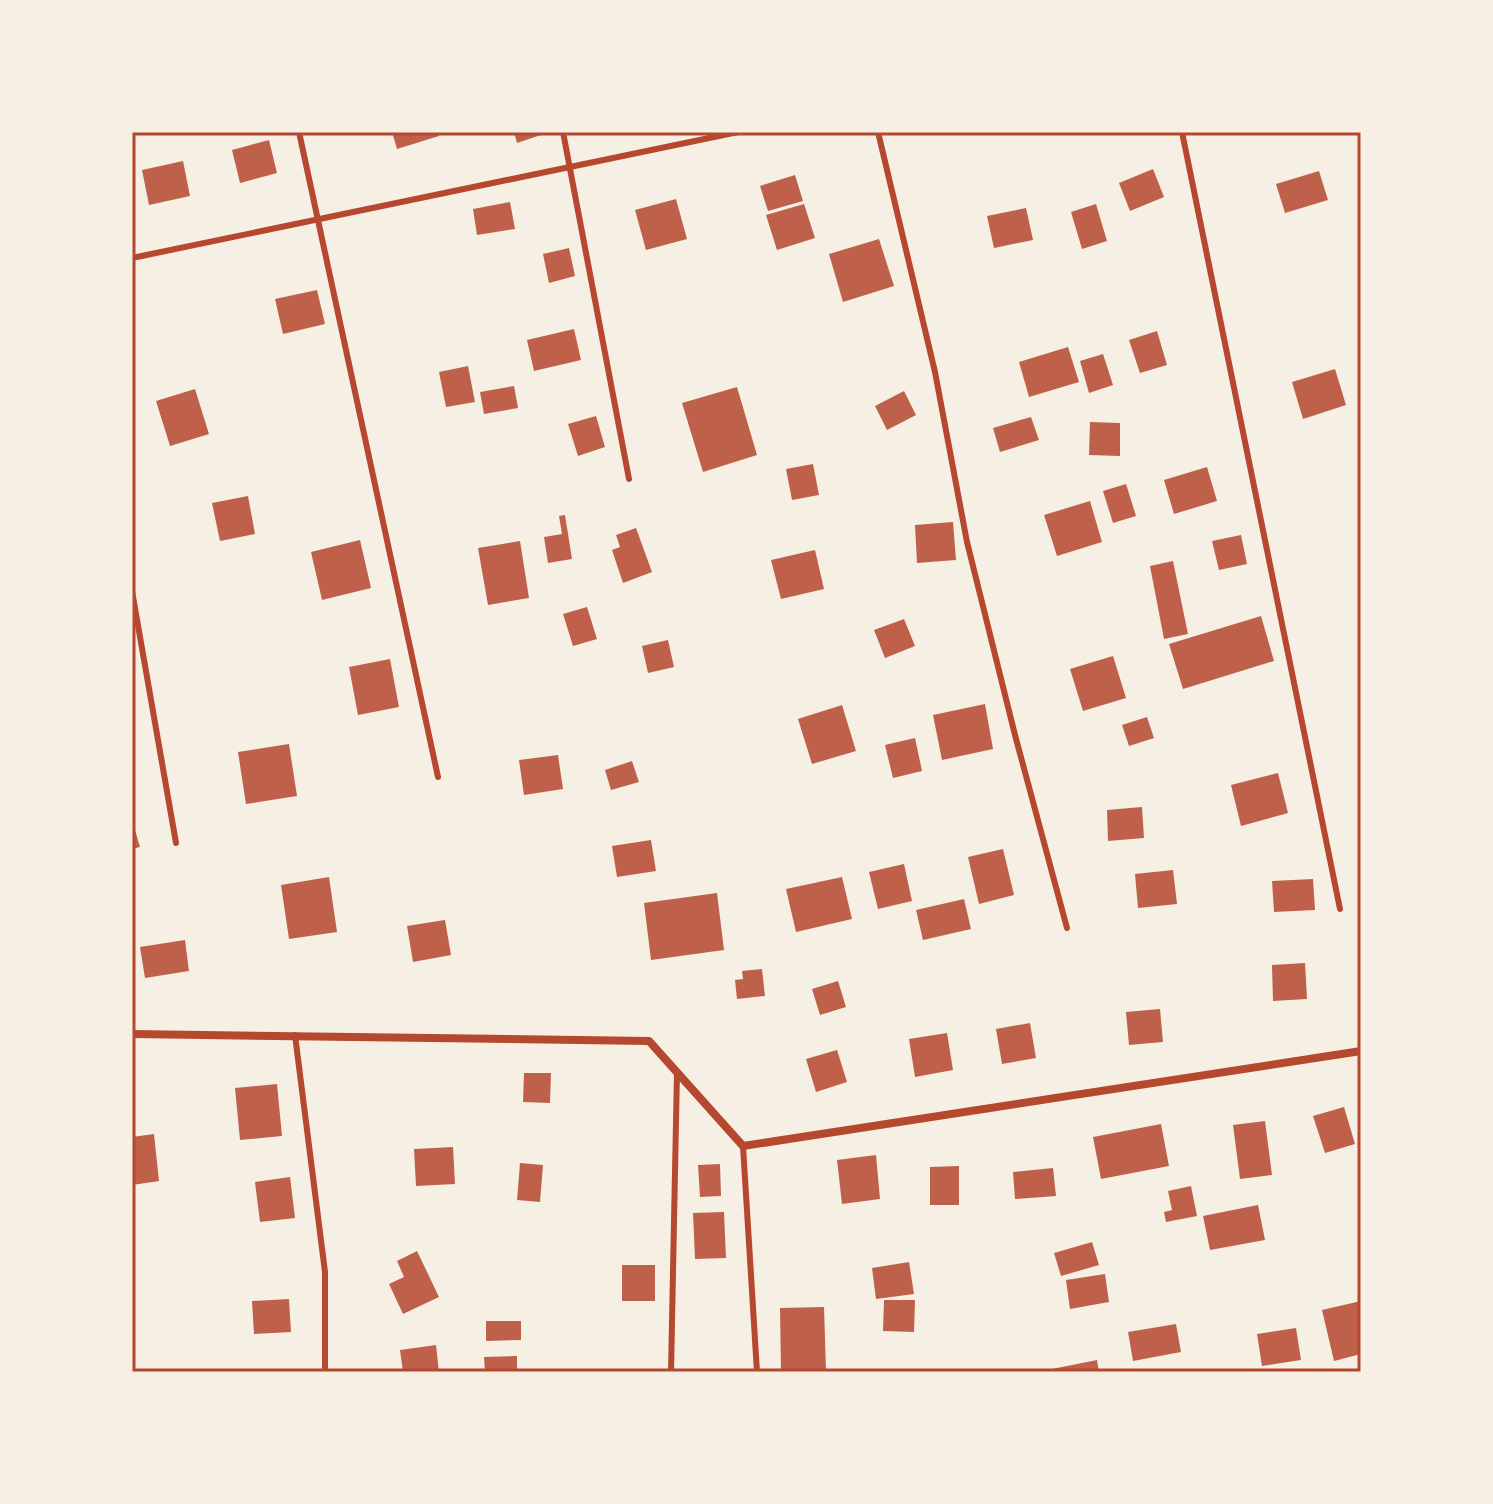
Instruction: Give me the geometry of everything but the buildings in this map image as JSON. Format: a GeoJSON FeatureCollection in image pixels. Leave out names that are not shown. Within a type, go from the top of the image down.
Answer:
{"type":"FeatureCollection","features":[{"type":"Feature","properties":{"kind":"street"},"geometry":{"type":"LineString","coordinates":[[132,1034],[649,1041],[743,1146],[1361,1051]]}},
{"type":"Feature","properties":{"kind":"lane"},"geometry":{"type":"LineString","coordinates":[[299,132],[438,777]]}},
{"type":"Feature","properties":{"kind":"lane"},"geometry":{"type":"LineString","coordinates":[[563,132],[629,479]]}},
{"type":"Feature","properties":{"kind":"lane"},"geometry":{"type":"LineString","coordinates":[[132,258],[738,132]]}},
{"type":"Feature","properties":{"kind":"lane"},"geometry":{"type":"LineString","coordinates":[[878,132],[935,372],[967,542],[1067,928]]}},
{"type":"Feature","properties":{"kind":"lane"},"geometry":{"type":"LineString","coordinates":[[1182,132],[1340,909]]}},
{"type":"Feature","properties":{"kind":"lane"},"geometry":{"type":"LineString","coordinates":[[132,591],[176,843]]}},
{"type":"Feature","properties":{"kind":"lane"},"geometry":{"type":"LineString","coordinates":[[295,1035],[325,1272],[325,1372]]}},
{"type":"Feature","properties":{"kind":"lane"},"geometry":{"type":"LineString","coordinates":[[671,1372],[677,1072]]}},
{"type":"Feature","properties":{"kind":"lane"},"geometry":{"type":"LineString","coordinates":[[743,1146],[757,1372]]}}]}
